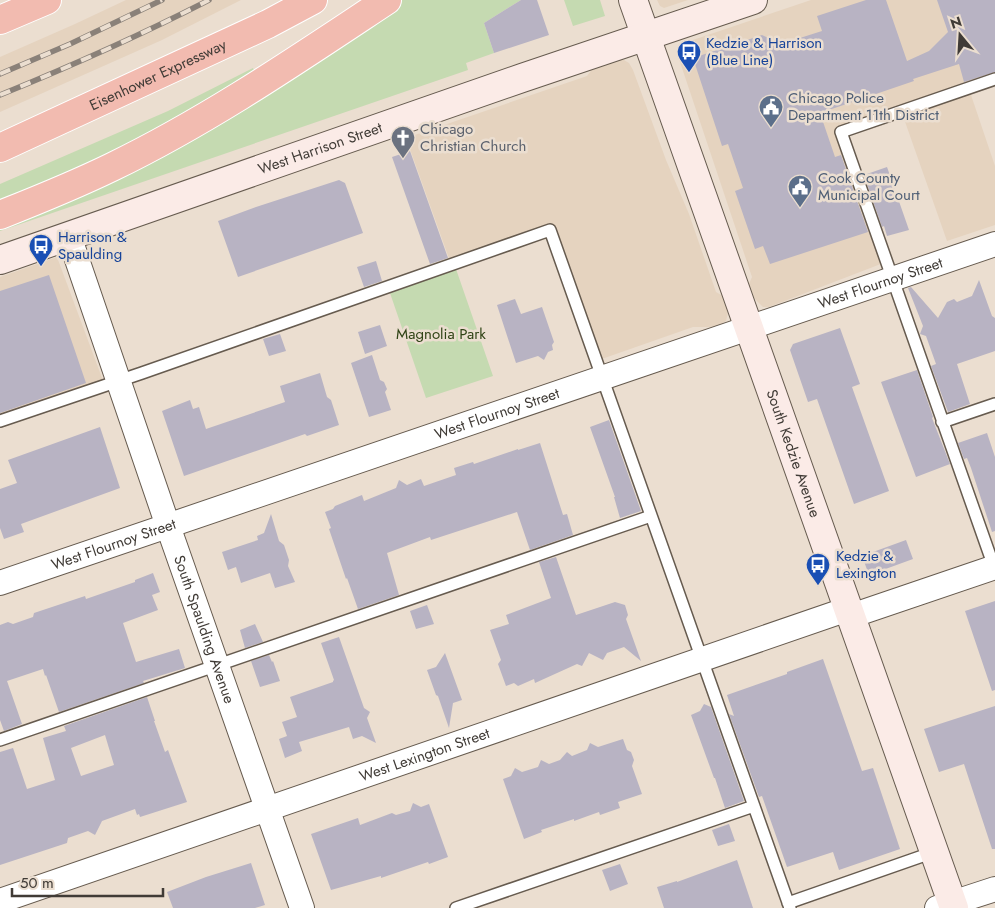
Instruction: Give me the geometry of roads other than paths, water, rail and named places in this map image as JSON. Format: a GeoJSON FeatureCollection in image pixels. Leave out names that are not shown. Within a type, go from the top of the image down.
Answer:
{"type":"FeatureCollection","features":[{"type":"Feature","properties":{"kind":"highway"},"geometry":{"type":"LineString","coordinates":[[0,20],[47,0]]}},
{"type":"Feature","properties":{"kind":"highway","name":"Eisenhower Expressway"},"geometry":{"type":"LineString","coordinates":[[0,148],[268,24],[313,0]]}},
{"type":"Feature","properties":{"kind":"highway"},"geometry":{"type":"LineString","coordinates":[[0,215],[113,167],[159,142],[225,105],[387,0]]}},
{"type":"Feature","properties":{"kind":"main road","name":"South Kedzie Avenue"},"geometry":{"type":"LineString","coordinates":[[633,0],[934,852],[947,906]]}},
{"type":"Feature","properties":{"kind":"main road","name":"West Harrison Street"},"geometry":{"type":"LineString","coordinates":[[0,260],[503,84],[753,0]]}},
{"type":"Feature","properties":{"kind":"street","name":"South Spaulding Avenue"},"geometry":{"type":"LineString","coordinates":[[68,236],[302,908]]}},
{"type":"Feature","properties":{"kind":"street","name":"West Flournoy Street"},"geometry":{"type":"LineString","coordinates":[[0,583],[995,244]]}},
{"type":"Feature","properties":{"kind":"street","name":"West Lexington Street"},"geometry":{"type":"LineString","coordinates":[[0,902],[702,660],[995,567]]}},
{"type":"Feature","properties":{"kind":"street"},"geometry":{"type":"LineString","coordinates":[[947,906],[995,889]]}},
{"type":"Feature","properties":{"kind":"lane"},"geometry":{"type":"LineString","coordinates":[[995,79],[841,132],[942,422],[995,567]]}},
{"type":"Feature","properties":{"kind":"lane"},"geometry":{"type":"LineString","coordinates":[[0,422],[550,230],[789,905],[934,852]]}},
{"type":"Feature","properties":{"kind":"lane"},"geometry":{"type":"LineString","coordinates":[[942,422],[995,404]]}},
{"type":"Feature","properties":{"kind":"lane"},"geometry":{"type":"LineString","coordinates":[[0,740],[651,516]]}},
{"type":"Feature","properties":{"kind":"lane"},"geometry":{"type":"LineString","coordinates":[[456,908],[754,806]]}},
{"type":"Feature","properties":{"kind":"railway"},"geometry":{"type":"LineString","coordinates":[[0,74],[70,44],[162,0]]}},
{"type":"Feature","properties":{"kind":"railway"},"geometry":{"type":"LineString","coordinates":[[0,95],[106,50],[209,0]]}},
{"type":"Feature","properties":{"kind":"place","name":"Kedzie & Harrison (Blue Line)"},"geometry":{"type":"Point","coordinates":[689,73]}},
{"type":"Feature","properties":{"kind":"place","name":"Chicago Police Department 11th District"},"geometry":{"type":"Point","coordinates":[771,128]}},
{"type":"Feature","properties":{"kind":"place","name":"Chicago Christian Church"},"geometry":{"type":"Point","coordinates":[403,159]}},
{"type":"Feature","properties":{"kind":"place","name":"Cook County Municipal Court"},"geometry":{"type":"Point","coordinates":[800,208]}},
{"type":"Feature","properties":{"kind":"place","name":"Harrison & Spaulding"},"geometry":{"type":"Point","coordinates":[41,267]}},
{"type":"Feature","properties":{"kind":"place","name":"Kedzie & Lexington"},"geometry":{"type":"Point","coordinates":[818,586]}},
{"type":"Feature","properties":{"kind":"park label","name":"Magnolia Park"},"geometry":{"type":"Point","coordinates":[441,334]}}]}
